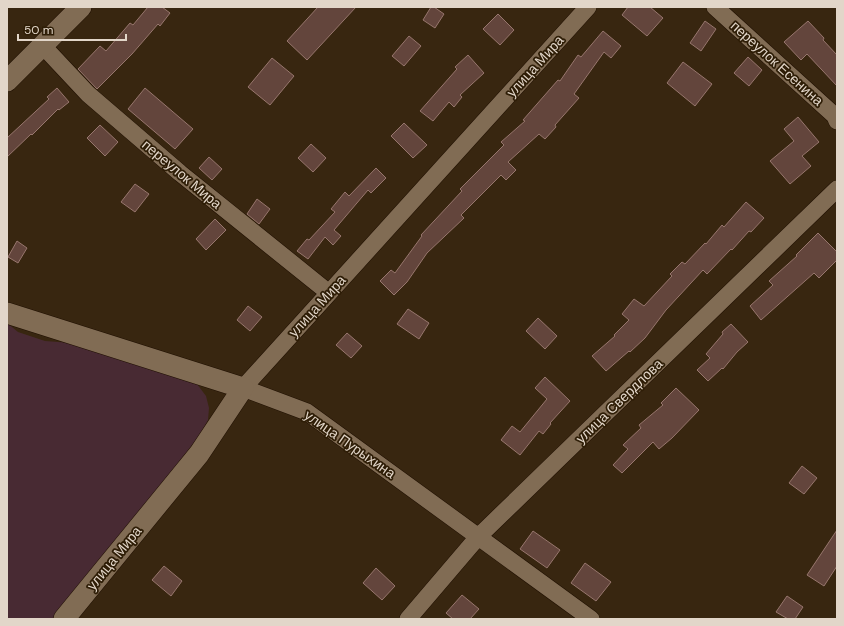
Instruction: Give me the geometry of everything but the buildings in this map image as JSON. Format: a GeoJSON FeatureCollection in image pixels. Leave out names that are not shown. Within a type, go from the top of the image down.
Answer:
{"type":"FeatureCollection","features":[{"type":"Feature","properties":{"kind":"street"},"geometry":{"type":"LineString","coordinates":[[7,81],[81,7]]}},
{"type":"Feature","properties":{"kind":"street","name":"улица Мира"},"geometry":{"type":"LineString","coordinates":[[64,619],[199,454],[243,388],[588,7]]}},
{"type":"Feature","properties":{"kind":"street","name":"переулок Есенина"},"geometry":{"type":"LineString","coordinates":[[715,7],[835,116],[837,121]]}},
{"type":"Feature","properties":{"kind":"street","name":"переулок Мира"},"geometry":{"type":"LineString","coordinates":[[43,46],[88,94],[180,173],[329,294]]}},
{"type":"Feature","properties":{"kind":"street","name":"улица Свердлова"},"geometry":{"type":"LineString","coordinates":[[408,619],[478,537],[837,189]]}},
{"type":"Feature","properties":{"kind":"street","name":"улица Пурыхина"},"geometry":{"type":"LineString","coordinates":[[7,313],[243,388],[307,412],[591,619]]}},
{"type":"Feature","properties":{"kind":"shaded area"},"geometry":{"type":"Polygon","coordinates":[[[7,323],[18,332],[45,341],[72,343],[185,378],[197,384],[206,396],[209,408],[208,420],[199,436],[57,619],[7,619],[7,323]]]}}]}
